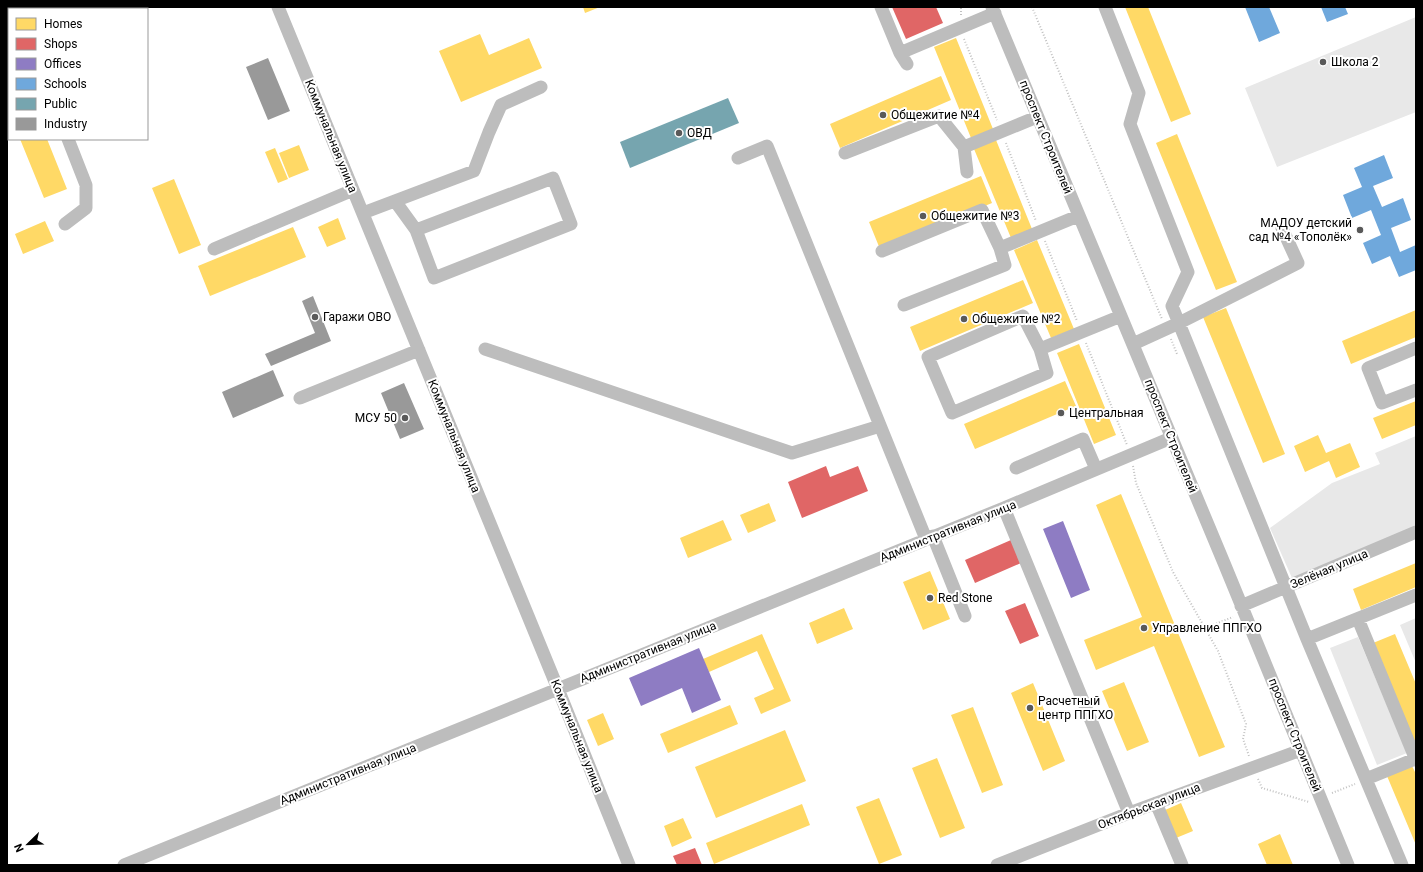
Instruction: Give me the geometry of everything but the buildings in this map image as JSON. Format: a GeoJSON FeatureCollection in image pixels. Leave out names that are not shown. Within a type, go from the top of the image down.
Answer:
{"type":"FeatureCollection","features":[{"type":"Feature","properties":{"kind":"street","name":"Коммунальная улица"},"geometry":{"type":"LineString","coordinates":[[278,7],[629,865]]}},
{"type":"Feature","properties":{"kind":"street"},"geometry":{"type":"LineString","coordinates":[[880,7],[904,59],[994,10]]}},
{"type":"Feature","properties":{"kind":"street"},"geometry":{"type":"LineString","coordinates":[[1105,7],[1138,92],[1130,124],[1188,272],[1172,306],[1286,586],[1360,781],[1402,865]]}},
{"type":"Feature","properties":{"kind":"street","name":"проспект Строителей"},"geometry":{"type":"LineString","coordinates":[[994,10],[1037,117],[1133,344],[1348,865]]}},
{"type":"Feature","properties":{"kind":"street"},"geometry":{"type":"LineString","coordinates":[[363,213],[474,171],[501,106],[541,87]]}},
{"type":"Feature","properties":{"kind":"street"},"geometry":{"type":"LineString","coordinates":[[845,153],[939,116],[964,147],[966,172]]}},
{"type":"Feature","properties":{"kind":"street"},"geometry":{"type":"LineString","coordinates":[[964,147],[1037,117]]}},
{"type":"Feature","properties":{"kind":"street"},"geometry":{"type":"LineString","coordinates":[[65,224],[86,208],[86,185],[68,140]]}},
{"type":"Feature","properties":{"kind":"street"},"geometry":{"type":"LineString","coordinates":[[738,158],[767,146],[880,426],[965,616]]}},
{"type":"Feature","properties":{"kind":"street"},"geometry":{"type":"LineString","coordinates":[[395,201],[416,230],[434,278],[571,224],[553,178],[416,230]]}},
{"type":"Feature","properties":{"kind":"street"},"geometry":{"type":"LineString","coordinates":[[214,249],[353,190]]}},
{"type":"Feature","properties":{"kind":"street"},"geometry":{"type":"LineString","coordinates":[[882,252],[982,210],[1000,248],[1005,264],[904,305]]}},
{"type":"Feature","properties":{"kind":"street"},"geometry":{"type":"LineString","coordinates":[[1000,248],[1078,216]]}},
{"type":"Feature","properties":{"kind":"street"},"geometry":{"type":"LineString","coordinates":[[1133,344],[1180,323],[1298,263],[1282,228]]}},
{"type":"Feature","properties":{"kind":"street"},"geometry":{"type":"LineString","coordinates":[[1023,316],[1040,349],[1047,373],[952,413],[928,357],[1023,316]]}},
{"type":"Feature","properties":{"kind":"street"},"geometry":{"type":"LineString","coordinates":[[1040,349],[1121,316]]}},
{"type":"Feature","properties":{"kind":"street"},"geometry":{"type":"LineString","coordinates":[[1416,348],[1368,368],[1382,403],[1416,390]]}},
{"type":"Feature","properties":{"kind":"street"},"geometry":{"type":"LineString","coordinates":[[485,349],[792,453],[880,426]]}},
{"type":"Feature","properties":{"kind":"street"},"geometry":{"type":"LineString","coordinates":[[300,398],[419,350]]}},
{"type":"Feature","properties":{"kind":"street","name":"Административная улица"},"geometry":{"type":"LineString","coordinates":[[124,865],[1004,508],[1171,438]]}},
{"type":"Feature","properties":{"kind":"street"},"geometry":{"type":"LineString","coordinates":[[1016,468],[1083,439],[1096,469]]}},
{"type":"Feature","properties":{"kind":"street"},"geometry":{"type":"LineString","coordinates":[[1004,508],[1129,813]]}},
{"type":"Feature","properties":{"kind":"street","name":"Зелёная улица"},"geometry":{"type":"LineString","coordinates":[[1241,606],[1416,532]]}},
{"type":"Feature","properties":{"kind":"street"},"geometry":{"type":"LineString","coordinates":[[1307,640],[1416,594]]}},
{"type":"Feature","properties":{"kind":"street"},"geometry":{"type":"LineString","coordinates":[[1358,619],[1416,759],[1360,781]]}},
{"type":"Feature","properties":{"kind":"street","name":"Октябрьская улица"},"geometry":{"type":"LineString","coordinates":[[997,865],[1129,813],[1301,750]]}},
{"type":"Feature","properties":{"kind":"street"},"geometry":{"type":"LineString","coordinates":[[1156,803],[1182,865]]}},
{"type":"Feature","properties":{"kind":"path"},"geometry":{"type":"LineString","coordinates":[[962,7],[960,28],[1131,454],[1136,482],[1173,572],[1221,659],[1246,724],[1243,740],[1262,788],[1309,802],[1360,781]]}},
{"type":"Feature","properties":{"kind":"shaded area"},"geometry":{"type":"Polygon","coordinates":[[[1416,17],[1416,112],[1277,167],[1245,88],[1416,17]]]}},
{"type":"Feature","properties":{"kind":"shaded area"},"geometry":{"type":"Polygon","coordinates":[[[1416,436],[1416,527],[1292,578],[1270,528],[1332,483],[1380,464],[1375,453],[1416,436]]]}},
{"type":"Feature","properties":{"kind":"shaded area"},"geometry":{"type":"Polygon","coordinates":[[[1416,618],[1416,663],[1400,625],[1416,618]]]}},
{"type":"Feature","properties":{"kind":"shaded area"},"geometry":{"type":"Polygon","coordinates":[[[1358,637],[1407,753],[1377,765],[1330,648],[1358,637]]]}},
{"type":"Feature","properties":{"kind":"place","name":"Школа 2"},"geometry":{"type":"Point","coordinates":[1323,62]}},
{"type":"Feature","properties":{"kind":"place","name":"Общежитие №4"},"geometry":{"type":"Point","coordinates":[883,115]}},
{"type":"Feature","properties":{"kind":"place","name":"ОВД"},"geometry":{"type":"Point","coordinates":[679,133]}},
{"type":"Feature","properties":{"kind":"place","name":"Общежитие №3"},"geometry":{"type":"Point","coordinates":[923,216]}},
{"type":"Feature","properties":{"kind":"place","name":"МАДОУ детский сад №4 «Тополёк»"},"geometry":{"type":"Point","coordinates":[1360,230]}},
{"type":"Feature","properties":{"kind":"place","name":"Гаражи ОВО"},"geometry":{"type":"Point","coordinates":[315,317]}},
{"type":"Feature","properties":{"kind":"place","name":"Общежитие №2"},"geometry":{"type":"Point","coordinates":[964,319]}},
{"type":"Feature","properties":{"kind":"place","name":"Центральная"},"geometry":{"type":"Point","coordinates":[1061,413]}},
{"type":"Feature","properties":{"kind":"place","name":"МСУ 50"},"geometry":{"type":"Point","coordinates":[405,418]}},
{"type":"Feature","properties":{"kind":"place","name":"Red Stone"},"geometry":{"type":"Point","coordinates":[930,598]}},
{"type":"Feature","properties":{"kind":"place","name":"Управление ППГХО"},"geometry":{"type":"Point","coordinates":[1144,628]}},
{"type":"Feature","properties":{"kind":"place","name":"Расчетный центр ППГХО"},"geometry":{"type":"Point","coordinates":[1030,708]}}]}
